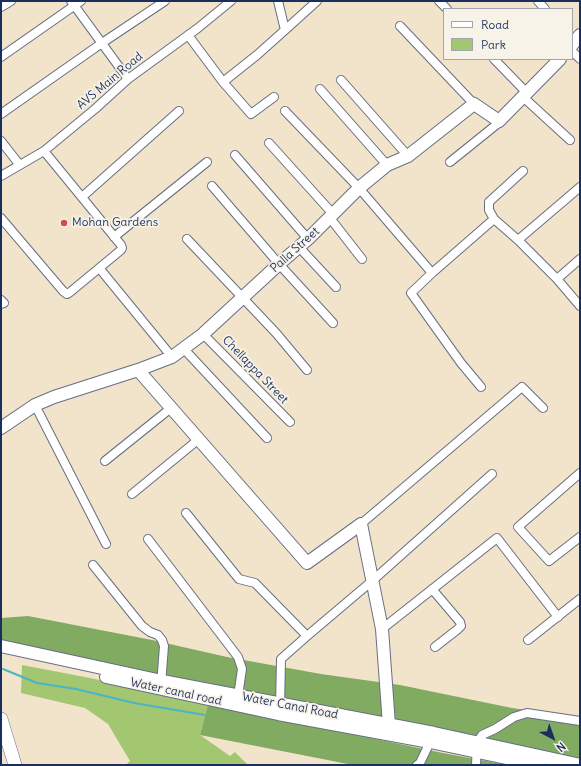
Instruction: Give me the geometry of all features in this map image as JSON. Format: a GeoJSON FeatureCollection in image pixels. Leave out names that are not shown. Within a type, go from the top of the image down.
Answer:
{"type":"FeatureCollection","features":[{"type":"Feature","properties":{"kind":"main road"},"geometry":{"type":"LineString","coordinates":[[1,719],[14,765]]}},
{"type":"Feature","properties":{"kind":"street"},"geometry":{"type":"LineString","coordinates":[[1,7],[11,1]]}},
{"type":"Feature","properties":{"kind":"street"},"geometry":{"type":"LineString","coordinates":[[1,114],[165,1]]}},
{"type":"Feature","properties":{"kind":"street","name":"AVS Main Road"},"geometry":{"type":"LineString","coordinates":[[1,176],[44,151],[96,109],[128,79],[231,1]]}},
{"type":"Feature","properties":{"kind":"street"},"geometry":{"type":"LineString","coordinates":[[278,1],[285,30]]}},
{"type":"Feature","properties":{"kind":"street"},"geometry":{"type":"LineString","coordinates":[[223,82],[262,51],[317,1]]}},
{"type":"Feature","properties":{"kind":"street"},"geometry":{"type":"LineString","coordinates":[[1,57],[76,3],[128,79]]}},
{"type":"Feature","properties":{"kind":"street"},"geometry":{"type":"LineString","coordinates":[[400,26],[474,104],[499,121]]}},
{"type":"Feature","properties":{"kind":"street"},"geometry":{"type":"LineString","coordinates":[[188,35],[223,82],[251,114],[274,97]]}},
{"type":"Feature","properties":{"kind":"street"},"geometry":{"type":"LineString","coordinates":[[495,60],[525,95],[570,140]]}},
{"type":"Feature","properties":{"kind":"street"},"geometry":{"type":"LineString","coordinates":[[450,162],[496,125],[559,60]]}},
{"type":"Feature","properties":{"kind":"street"},"geometry":{"type":"LineString","coordinates":[[340,80],[408,156]]}},
{"type":"Feature","properties":{"kind":"street"},"geometry":{"type":"LineString","coordinates":[[320,89],[388,165]]}},
{"type":"Feature","properties":{"kind":"street","name":"Palla Street"},"geometry":{"type":"LineString","coordinates":[[1,428],[35,405],[54,397],[138,370],[172,357],[182,348],[203,334],[242,297],[308,239],[360,188],[388,165],[408,156],[474,104]]}},
{"type":"Feature","properties":{"kind":"street"},"geometry":{"type":"LineString","coordinates":[[82,197],[179,111]]}},
{"type":"Feature","properties":{"kind":"street"},"geometry":{"type":"LineString","coordinates":[[285,111],[360,188],[432,273]]}},
{"type":"Feature","properties":{"kind":"street"},"geometry":{"type":"LineString","coordinates":[[1,141],[20,164]]}},
{"type":"Feature","properties":{"kind":"street"},"geometry":{"type":"LineString","coordinates":[[269,143],[332,216],[362,259]]}},
{"type":"Feature","properties":{"kind":"street"},"geometry":{"type":"LineString","coordinates":[[1,218],[63,294],[70,293],[122,248],[114,236],[44,151]]}},
{"type":"Feature","properties":{"kind":"street"},"geometry":{"type":"LineString","coordinates":[[235,155],[308,239]]}},
{"type":"Feature","properties":{"kind":"street"},"geometry":{"type":"LineString","coordinates":[[114,236],[207,162]]}},
{"type":"Feature","properties":{"kind":"street"},"geometry":{"type":"LineString","coordinates":[[523,171],[488,202],[489,210],[494,220],[518,240],[557,279],[580,306]]}},
{"type":"Feature","properties":{"kind":"street"},"geometry":{"type":"LineString","coordinates":[[212,186],[279,264],[333,323]]}},
{"type":"Feature","properties":{"kind":"street"},"geometry":{"type":"LineString","coordinates":[[518,240],[580,187]]}},
{"type":"Feature","properties":{"kind":"street"},"geometry":{"type":"LineString","coordinates":[[481,387],[461,363],[411,293],[494,220]]}},
{"type":"Feature","properties":{"kind":"street"},"geometry":{"type":"LineString","coordinates":[[188,239],[276,333],[307,370]]}},
{"type":"Feature","properties":{"kind":"street"},"geometry":{"type":"LineString","coordinates":[[299,247],[336,287]]}},
{"type":"Feature","properties":{"kind":"street"},"geometry":{"type":"LineString","coordinates":[[557,279],[580,258]]}},
{"type":"Feature","properties":{"kind":"street"},"geometry":{"type":"LineString","coordinates":[[100,268],[172,357]]}},
{"type":"Feature","properties":{"kind":"street"},"geometry":{"type":"LineString","coordinates":[[1,300],[4,303],[1,304]]}},
{"type":"Feature","properties":{"kind":"street","name":"Chellappa Street"},"geometry":{"type":"LineString","coordinates":[[203,334],[290,422]]}},
{"type":"Feature","properties":{"kind":"street"},"geometry":{"type":"LineString","coordinates":[[182,348],[268,438]]}},
{"type":"Feature","properties":{"kind":"street"},"geometry":{"type":"LineString","coordinates":[[138,370],[307,563],[361,524],[522,387],[543,408]]}},
{"type":"Feature","properties":{"kind":"street"},"geometry":{"type":"LineString","coordinates":[[35,405],[106,544]]}},
{"type":"Feature","properties":{"kind":"street"},"geometry":{"type":"LineString","coordinates":[[105,461],[171,408]]}},
{"type":"Feature","properties":{"kind":"street"},"geometry":{"type":"LineString","coordinates":[[132,494],[199,439]]}},
{"type":"Feature","properties":{"kind":"street"},"geometry":{"type":"LineString","coordinates":[[580,473],[518,527],[549,561],[580,537]]}},
{"type":"Feature","properties":{"kind":"street"},"geometry":{"type":"LineString","coordinates":[[279,709],[281,659],[372,581],[492,474]]}},
{"type":"Feature","properties":{"kind":"street"},"geometry":{"type":"LineString","coordinates":[[186,513],[239,579],[255,583],[307,636]]}},
{"type":"Feature","properties":{"kind":"street"},"geometry":{"type":"LineString","coordinates":[[361,524],[382,629],[388,730],[430,742],[476,747],[540,765]]}},
{"type":"Feature","properties":{"kind":"street"},"geometry":{"type":"LineString","coordinates":[[382,629],[497,538],[558,617]]}},
{"type":"Feature","properties":{"kind":"street"},"geometry":{"type":"LineString","coordinates":[[148,539],[238,657],[242,669],[238,696]]}},
{"type":"Feature","properties":{"kind":"street"},"geometry":{"type":"LineString","coordinates":[[93,565],[142,626],[150,632],[158,635],[162,640],[164,646],[161,685]]}},
{"type":"Feature","properties":{"kind":"street"},"geometry":{"type":"LineString","coordinates":[[432,589],[460,622],[461,626],[435,647]]}},
{"type":"Feature","properties":{"kind":"street"},"geometry":{"type":"LineString","coordinates":[[528,640],[580,599]]}},
{"type":"Feature","properties":{"kind":"street","name":"Water Canal Road"},"geometry":{"type":"LineString","coordinates":[[1,646],[161,685],[238,696],[279,709],[476,747],[580,765]]}},
{"type":"Feature","properties":{"kind":"street","name":"Water canal road"},"geometry":{"type":"LineString","coordinates":[[1,654],[279,709]]}},
{"type":"Feature","properties":{"kind":"street"},"geometry":{"type":"LineString","coordinates":[[476,765],[476,747],[482,735],[514,717],[527,713],[580,721]]}},
{"type":"Feature","properties":{"kind":"street"},"geometry":{"type":"LineString","coordinates":[[417,765],[420,763],[430,742]]}},
{"type":"Feature","properties":{"kind":"green space"},"geometry":{"type":"Polygon","coordinates":[[[28,616],[152,640],[227,657],[321,674],[400,685],[512,708],[580,718],[580,759],[1,643],[1,618],[28,616]]]}},
{"type":"Feature","properties":{"kind":"green space"},"geometry":{"type":"Polygon","coordinates":[[[22,665],[90,678],[208,704],[200,735],[230,756],[235,752],[248,765],[126,765],[130,761],[108,724],[85,708],[21,693],[22,665]]]}},
{"type":"Feature","properties":{"kind":"green space"},"geometry":{"type":"Polygon","coordinates":[[[208,704],[507,765],[353,765],[200,735],[208,704]]]}},
{"type":"Feature","properties":{"kind":"waterway"},"geometry":{"type":"LineString","coordinates":[[3,669],[37,683],[76,689],[134,703],[205,715]]}},
{"type":"Feature","properties":{"kind":"place","name":"Mohan Gardens"},"geometry":{"type":"Point","coordinates":[64,223]}}]}
